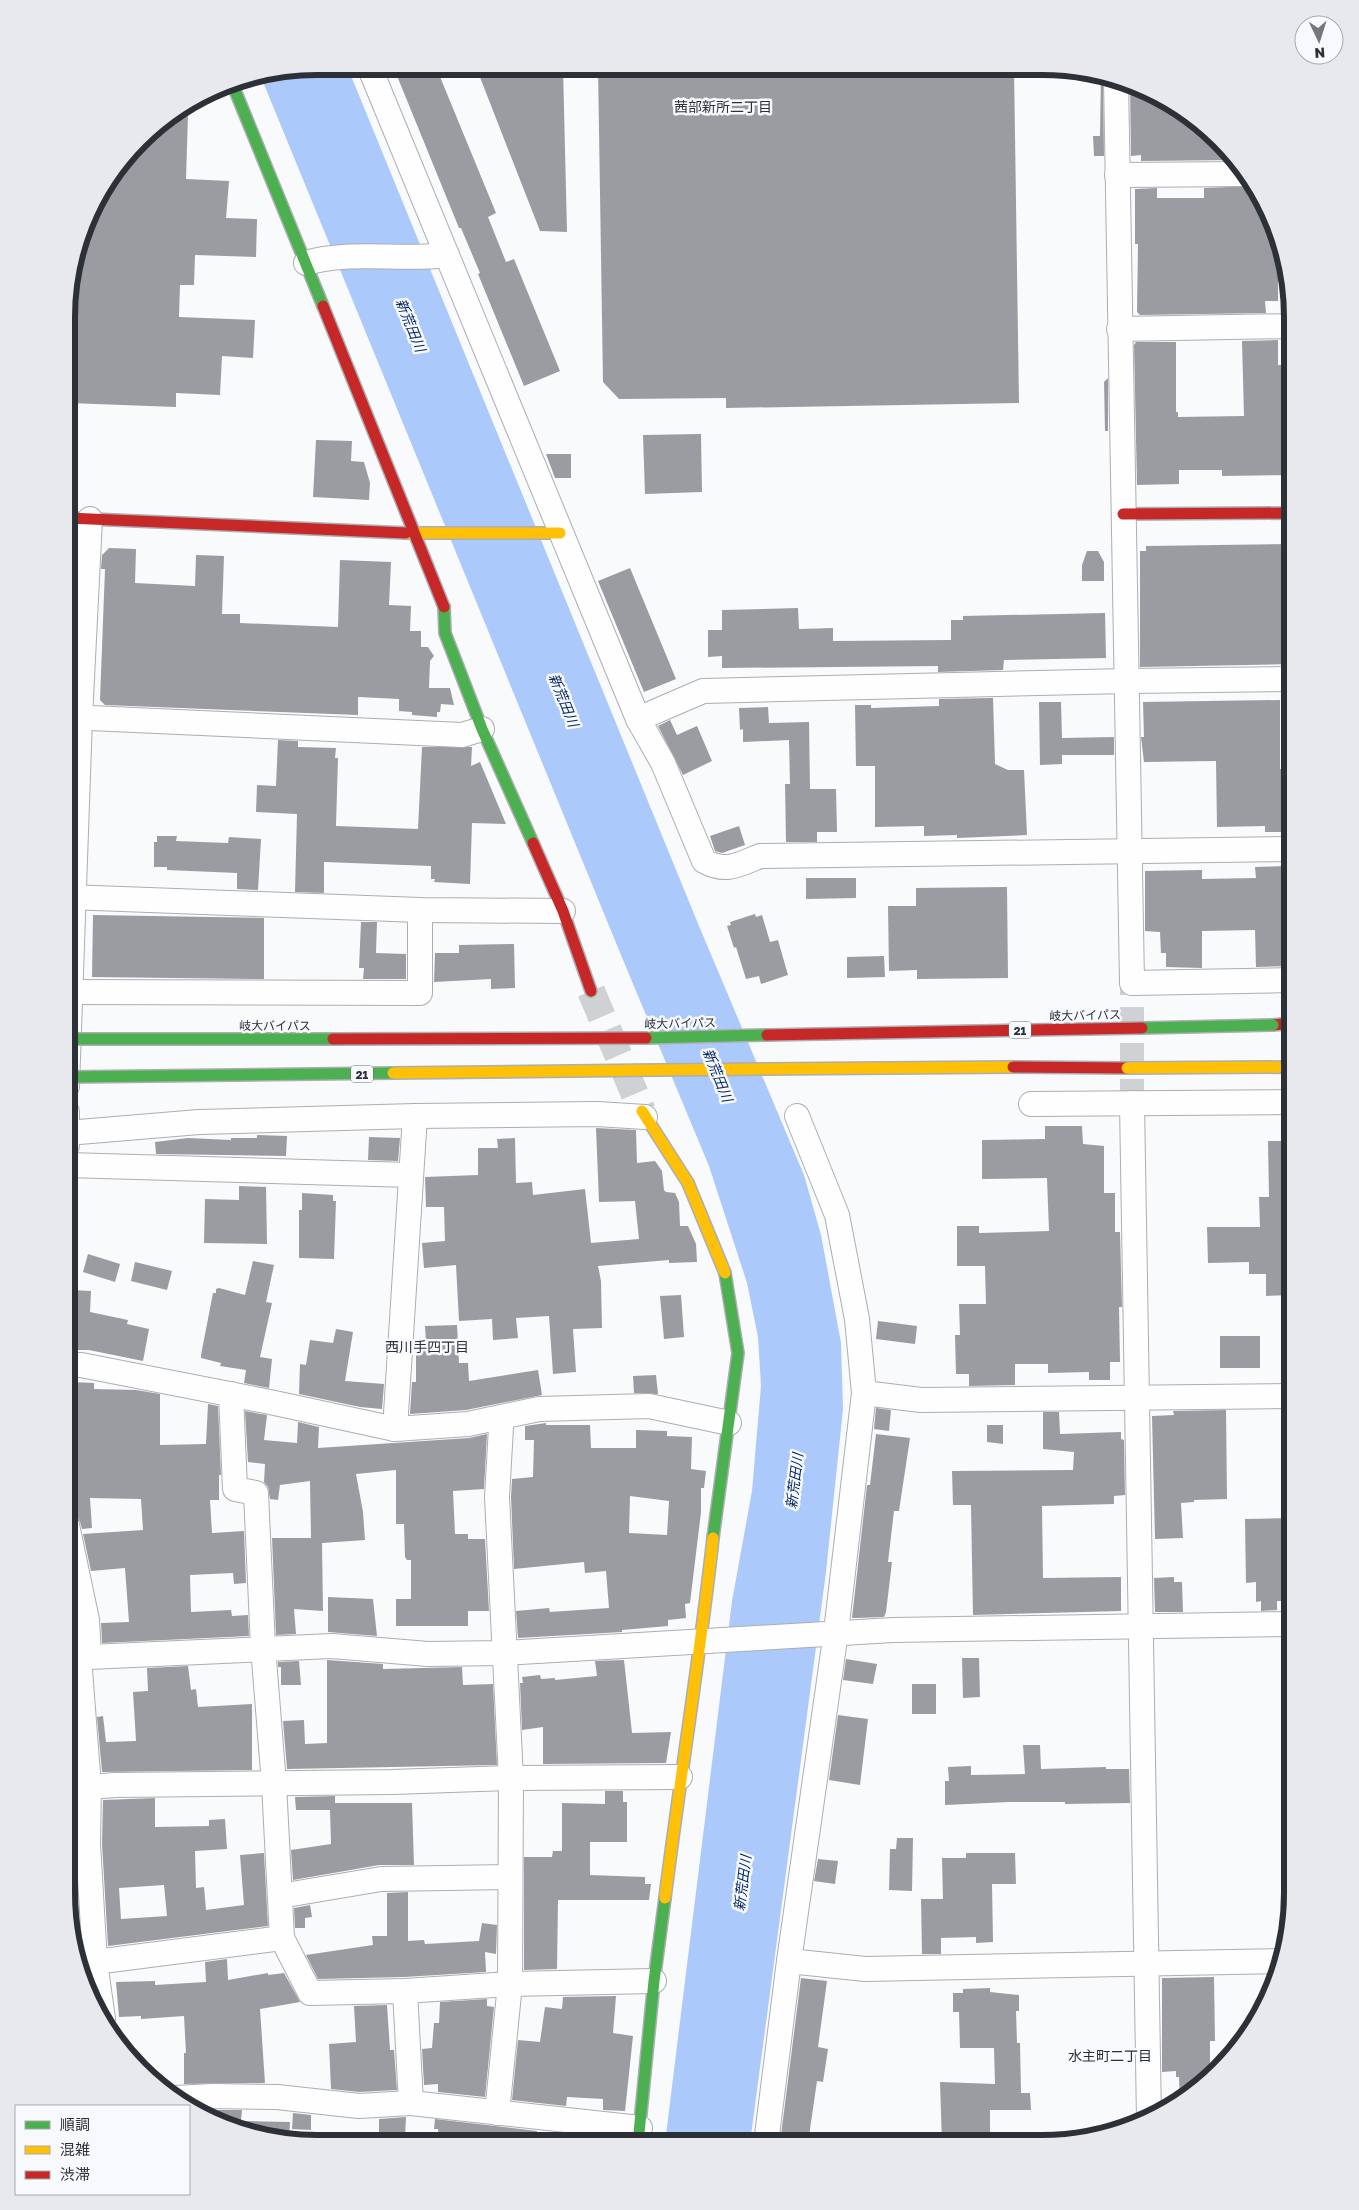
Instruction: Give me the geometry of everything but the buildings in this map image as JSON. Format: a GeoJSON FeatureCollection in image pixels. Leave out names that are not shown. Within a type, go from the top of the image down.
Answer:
{"type":"FeatureCollection","features":[{"type":"Feature","properties":{"kind":"main road"},"geometry":{"type":"LineString","coordinates":[[235,89],[315,261],[421,533],[444,604],[445,633],[482,729],[564,911],[590,991]]}},
{"type":"Feature","properties":{"kind":"main road"},"geometry":{"type":"LineString","coordinates":[[1123,514],[1284,513]]}},
{"type":"Feature","properties":{"kind":"main road"},"geometry":{"type":"LineString","coordinates":[[79,518],[421,533],[551,533]]}},
{"type":"Feature","properties":{"kind":"main road","name":"岐大バイパス"},"geometry":{"type":"LineString","coordinates":[[75,1039],[646,1038],[1284,1023]]}},
{"type":"Feature","properties":{"kind":"main road","name":"21"},"geometry":{"type":"LineString","coordinates":[[75,1077],[782,1068],[1284,1067]]}},
{"type":"Feature","properties":{"kind":"main road"},"geometry":{"type":"LineString","coordinates":[[639,2135],[654,1981],[680,1777],[710,1641],[729,1423],[738,1353],[726,1276],[688,1183],[644,1114]]}},
{"type":"Feature","properties":{"kind":"street"},"geometry":{"type":"LineString","coordinates":[[372,75],[437,256],[551,533],[638,719],[663,763],[704,861],[717,868],[734,867],[760,856],[1284,849]]}},
{"type":"Feature","properties":{"kind":"street"},"geometry":{"type":"LineString","coordinates":[[1116,87],[1132,983],[1284,980]]}},
{"type":"Feature","properties":{"kind":"street"},"geometry":{"type":"LineString","coordinates":[[1117,175],[1237,174]]}},
{"type":"Feature","properties":{"kind":"street"},"geometry":{"type":"LineString","coordinates":[[315,261],[437,256]]}},
{"type":"Feature","properties":{"kind":"street"},"geometry":{"type":"LineString","coordinates":[[1119,329],[1284,326]]}},
{"type":"Feature","properties":{"kind":"street"},"geometry":{"type":"LineString","coordinates":[[75,678],[79,518]]}},
{"type":"Feature","properties":{"kind":"street"},"geometry":{"type":"LineString","coordinates":[[638,719],[703,692],[1127,680],[1284,678]]}},
{"type":"Feature","properties":{"kind":"street"},"geometry":{"type":"LineString","coordinates":[[75,718],[462,735],[482,729]]}},
{"type":"Feature","properties":{"kind":"street"},"geometry":{"type":"LineString","coordinates":[[75,897],[420,910],[564,911]]}},
{"type":"Feature","properties":{"kind":"street"},"geometry":{"type":"LineString","coordinates":[[75,992],[420,993],[420,910]]}},
{"type":"Feature","properties":{"kind":"street"},"geometry":{"type":"LineString","coordinates":[[1030,1104],[1284,1102]]}},
{"type":"Feature","properties":{"kind":"street"},"geometry":{"type":"LineString","coordinates":[[1132,1103],[1149,2110]]}},
{"type":"Feature","properties":{"kind":"street"},"geometry":{"type":"LineString","coordinates":[[75,1131],[198,1122],[415,1116],[644,1114]]}},
{"type":"Feature","properties":{"kind":"street"},"geometry":{"type":"LineString","coordinates":[[395,1428],[415,1116]]}},
{"type":"Feature","properties":{"kind":"street"},"geometry":{"type":"LineString","coordinates":[[767,2135],[830,1633],[864,1393],[857,1318],[838,1214],[797,1116]]}},
{"type":"Feature","properties":{"kind":"street"},"geometry":{"type":"LineString","coordinates":[[75,1165],[411,1175]]}},
{"type":"Feature","properties":{"kind":"street"},"geometry":{"type":"LineString","coordinates":[[75,1365],[231,1394],[395,1428],[468,1424],[539,1410],[649,1406],[729,1423]]}},
{"type":"Feature","properties":{"kind":"street"},"geometry":{"type":"LineString","coordinates":[[864,1393],[921,1400],[1284,1396]]}},
{"type":"Feature","properties":{"kind":"street"},"geometry":{"type":"LineString","coordinates":[[231,1394],[235,1489],[256,1493],[263,1647],[274,1784],[282,1938],[310,1993],[405,1991],[510,1984],[654,1981]]}},
{"type":"Feature","properties":{"kind":"street"},"geometry":{"type":"LineString","coordinates":[[497,2113],[510,1984],[511,1778],[503,1653],[497,1497],[501,1427],[498,1418]]}},
{"type":"Feature","properties":{"kind":"street"},"geometry":{"type":"LineString","coordinates":[[75,1562],[87,1620],[78,1657],[89,1787],[77,1844],[98,1997]]}},
{"type":"Feature","properties":{"kind":"street"},"geometry":{"type":"LineString","coordinates":[[78,1657],[263,1647],[332,1646],[428,1654],[503,1653],[830,1633],[1284,1624]]}},
{"type":"Feature","properties":{"kind":"street"},"geometry":{"type":"LineString","coordinates":[[89,1787],[511,1778],[680,1777]]}},
{"type":"Feature","properties":{"kind":"street"},"geometry":{"type":"LineString","coordinates":[[280,1896],[381,1879],[510,1877]]}},
{"type":"Feature","properties":{"kind":"street"},"geometry":{"type":"LineString","coordinates":[[95,1962],[282,1938]]}},
{"type":"Feature","properties":{"kind":"street"},"geometry":{"type":"LineString","coordinates":[[789,1961],[865,1969],[1274,1961]]}},
{"type":"Feature","properties":{"kind":"street"},"geometry":{"type":"LineString","coordinates":[[405,1991],[411,2103]]}},
{"type":"Feature","properties":{"kind":"street"},"geometry":{"type":"LineString","coordinates":[[187,2097],[276,2097],[359,2106],[411,2103],[497,2113],[639,2135]]}},
{"type":"Feature","properties":{"kind":"water","name":"新荒田川"},"geometry":{"type":"Polygon","coordinates":[[[351,75],[699,926],[804,1175],[821,1235],[841,1343],[843,1409],[826,1572],[751,2135],[666,2135],[732,1601],[752,1491],[761,1386],[758,1337],[747,1283],[709,1166],[263,81],[285,77],[351,75]]]}},
{"type":"Feature","properties":{"kind":"tunnel"},"geometry":{"type":"LineString","coordinates":[[1132,983],[1132,1103]]}},
{"type":"Feature","properties":{"kind":"tunnel"},"geometry":{"type":"LineString","coordinates":[[591,991],[642,1111]]}},
{"type":"Feature","properties":{"kind":"traffic: fast"},"geometry":{"type":"LineString","coordinates":[[235,89],[323,306]]}},
{"type":"Feature","properties":{"kind":"traffic: fast"},"geometry":{"type":"LineString","coordinates":[[444,607],[445,633],[482,729],[533,843]]}},
{"type":"Feature","properties":{"kind":"traffic: fast"},"geometry":{"type":"LineString","coordinates":[[1142,1028],[1273,1025]]}},
{"type":"Feature","properties":{"kind":"traffic: fast"},"geometry":{"type":"LineString","coordinates":[[646,1038],[767,1035]]}},
{"type":"Feature","properties":{"kind":"traffic: fast"},"geometry":{"type":"LineString","coordinates":[[75,1039],[333,1039]]}},
{"type":"Feature","properties":{"kind":"traffic: fast"},"geometry":{"type":"LineString","coordinates":[[75,1077],[393,1073]]}},
{"type":"Feature","properties":{"kind":"traffic: fast"},"geometry":{"type":"LineString","coordinates":[[713,1538],[738,1353],[725,1273]]}},
{"type":"Feature","properties":{"kind":"traffic: fast"},"geometry":{"type":"LineString","coordinates":[[639,2135],[654,1981],[665,1898]]}},
{"type":"Feature","properties":{"kind":"traffic: slow"},"geometry":{"type":"LineString","coordinates":[[406,533],[560,533]]}},
{"type":"Feature","properties":{"kind":"traffic: slow"},"geometry":{"type":"LineString","coordinates":[[657,1070],[1013,1067]]}},
{"type":"Feature","properties":{"kind":"traffic: slow"},"geometry":{"type":"LineString","coordinates":[[1127,1068],[1284,1067]]}},
{"type":"Feature","properties":{"kind":"traffic: slow"},"geometry":{"type":"LineString","coordinates":[[393,1073],[657,1070]]}},
{"type":"Feature","properties":{"kind":"traffic: slow"},"geometry":{"type":"LineString","coordinates":[[642,1111],[688,1183],[725,1273]]}},
{"type":"Feature","properties":{"kind":"traffic: slow"},"geometry":{"type":"LineString","coordinates":[[665,1898],[713,1538]]}},
{"type":"Feature","properties":{"kind":"traffic: jam"},"geometry":{"type":"LineString","coordinates":[[323,306],[444,607]]}},
{"type":"Feature","properties":{"kind":"traffic: jam"},"geometry":{"type":"LineString","coordinates":[[1123,514],[1284,513]]}},
{"type":"Feature","properties":{"kind":"traffic: jam"},"geometry":{"type":"LineString","coordinates":[[75,518],[406,533]]}},
{"type":"Feature","properties":{"kind":"traffic: jam"},"geometry":{"type":"LineString","coordinates":[[533,843],[563,911],[591,991]]}},
{"type":"Feature","properties":{"kind":"traffic: jam"},"geometry":{"type":"LineString","coordinates":[[1273,1025],[1284,1024]]}},
{"type":"Feature","properties":{"kind":"traffic: jam"},"geometry":{"type":"LineString","coordinates":[[767,1035],[1142,1028]]}},
{"type":"Feature","properties":{"kind":"traffic: jam"},"geometry":{"type":"LineString","coordinates":[[333,1039],[646,1038]]}},
{"type":"Feature","properties":{"kind":"traffic: jam"},"geometry":{"type":"LineString","coordinates":[[1013,1067],[1127,1068]]}},
{"type":"Feature","properties":{"kind":"district","name":"茜部新所二丁目"},"geometry":{"type":"Point","coordinates":[723,106]}},
{"type":"Feature","properties":{"kind":"district","name":"西川手四丁目"},"geometry":{"type":"Point","coordinates":[427,1346]}},
{"type":"Feature","properties":{"kind":"district","name":"水主町二丁目"},"geometry":{"type":"Point","coordinates":[1110,2055]}}]}
